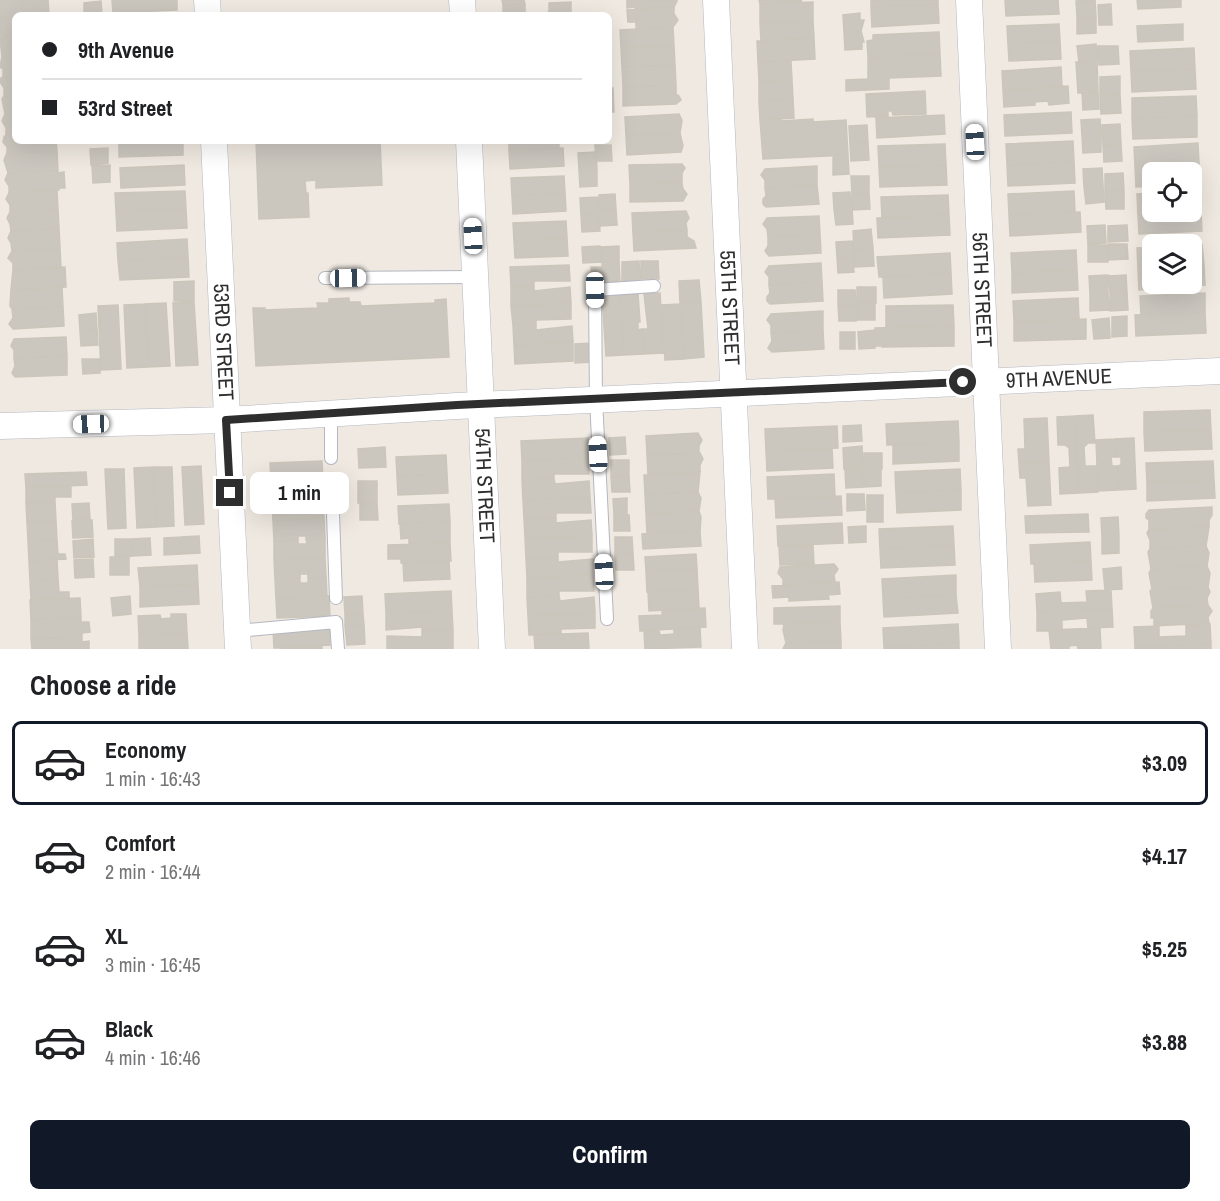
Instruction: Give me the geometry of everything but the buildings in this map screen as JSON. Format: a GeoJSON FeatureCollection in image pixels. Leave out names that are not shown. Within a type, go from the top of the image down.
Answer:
{"type":"FeatureCollection","features":[{"type":"Feature","properties":{"kind":"street","name":"55TH STREET"},"geometry":{"type":"LineString","coordinates":[[716,0],[745,649]]}},
{"type":"Feature","properties":{"kind":"street","name":"56TH STREET"},"geometry":{"type":"LineString","coordinates":[[969,0],[998,649]]}},
{"type":"Feature","properties":{"kind":"street","name":"53RD STREET"},"geometry":{"type":"LineString","coordinates":[[214,144],[237,640]]}},
{"type":"Feature","properties":{"kind":"street","name":"54TH STREET"},"geometry":{"type":"LineString","coordinates":[[469,144],[492,649]]}},
{"type":"Feature","properties":{"kind":"street","name":"9TH AVENUE"},"geometry":{"type":"LineString","coordinates":[[0,426],[226,420],[596,399],[1220,371]]}},
{"type":"Feature","properties":{"kind":"lane"},"geometry":{"type":"LineString","coordinates":[[325,278],[475,276]]}},
{"type":"Feature","properties":{"kind":"lane"},"geometry":{"type":"LineString","coordinates":[[607,620],[596,399],[595,290],[654,286]]}},
{"type":"Feature","properties":{"kind":"lane"},"geometry":{"type":"LineString","coordinates":[[331,413],[331,458]]}},
{"type":"Feature","properties":{"kind":"lane"},"geometry":{"type":"LineString","coordinates":[[332,486],[336,598]]}},
{"type":"Feature","properties":{"kind":"lane"},"geometry":{"type":"LineString","coordinates":[[237,640],[336,622],[338,649]]}},
{"type":"Feature","properties":{"kind":"route"},"geometry":{"type":"LineString","coordinates":[[230,493],[226,420],[457,405],[963,382]]}}]}
